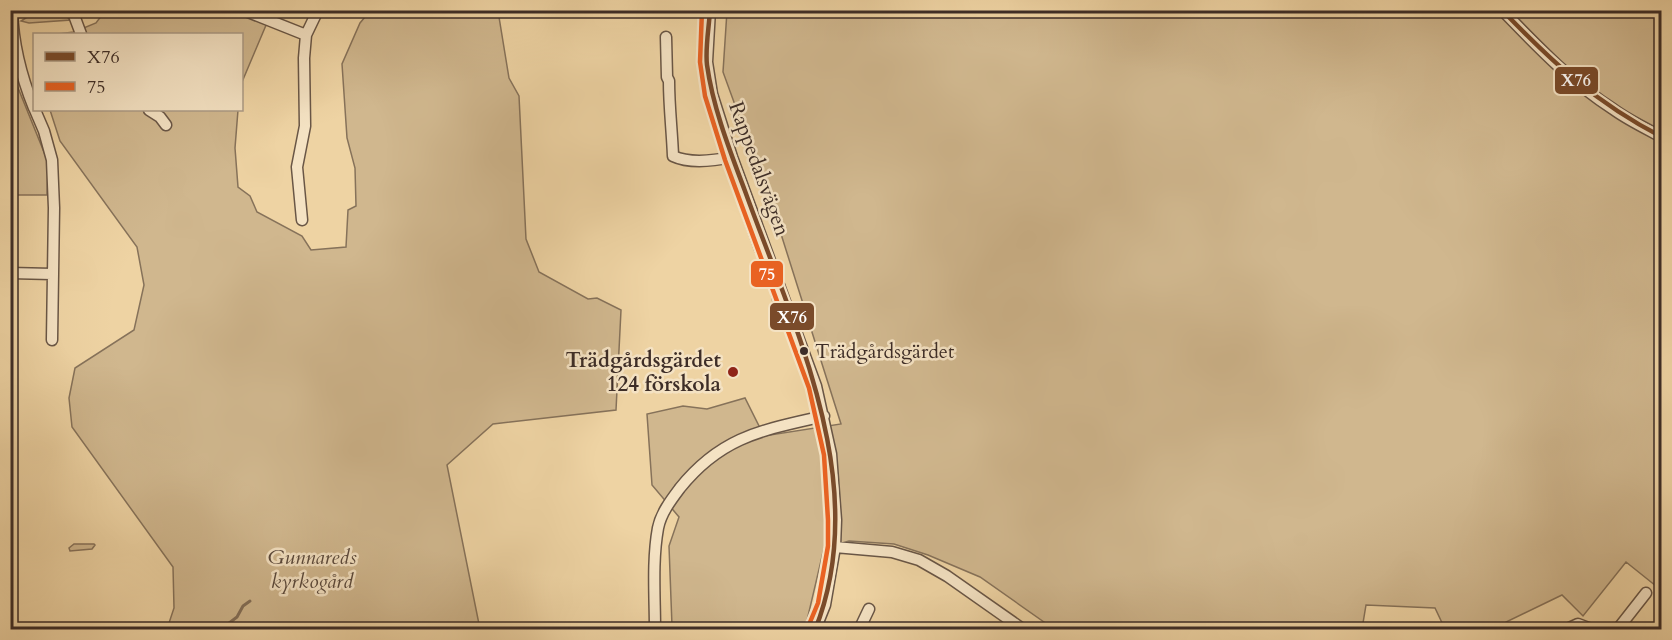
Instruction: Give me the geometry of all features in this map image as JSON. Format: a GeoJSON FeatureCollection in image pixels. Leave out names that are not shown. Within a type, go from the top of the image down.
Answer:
{"type":"FeatureCollection","features":[{"type":"Feature","properties":{"kind":"street"},"geometry":{"type":"LineString","coordinates":[[12,10],[13,38],[17,59],[33,103]]}},
{"type":"Feature","properties":{"kind":"street"},"geometry":{"type":"LineString","coordinates":[[27,10],[63,10]]}},
{"type":"Feature","properties":{"kind":"street"},"geometry":{"type":"LineString","coordinates":[[72,10],[81,33]]}},
{"type":"Feature","properties":{"kind":"street"},"geometry":{"type":"LineString","coordinates":[[243,10],[306,35]]}},
{"type":"Feature","properties":{"kind":"street"},"geometry":{"type":"LineString","coordinates":[[302,220],[297,167],[305,126],[304,58],[306,35],[318,10]]}},
{"type":"Feature","properties":{"kind":"street","name":"Rappedalsvägen"},"geometry":{"type":"LineString","coordinates":[[710,10],[707,63],[714,104],[804,351],[824,416],[831,453],[835,547],[825,605],[816,630]]}},
{"type":"Feature","properties":{"kind":"street"},"geometry":{"type":"LineString","coordinates":[[1502,10],[1543,52],[1577,82],[1613,110],[1662,137]]}},
{"type":"Feature","properties":{"kind":"street"},"geometry":{"type":"LineString","coordinates":[[666,37],[666,77],[669,81],[673,156],[703,161],[732,157]]}},
{"type":"Feature","properties":{"kind":"street"},"geometry":{"type":"LineString","coordinates":[[36,111],[52,160],[54,208],[52,340]]}},
{"type":"Feature","properties":{"kind":"street"},"geometry":{"type":"LineString","coordinates":[[151,111],[160,117],[166,125]]}},
{"type":"Feature","properties":{"kind":"street"},"geometry":{"type":"LineString","coordinates":[[10,273],[52,274]]}},
{"type":"Feature","properties":{"kind":"street"},"geometry":{"type":"LineString","coordinates":[[655,630],[658,526],[664,511],[686,481],[710,457],[750,435],[775,426],[824,416]]}},
{"type":"Feature","properties":{"kind":"street"},"geometry":{"type":"LineString","coordinates":[[835,547],[892,552],[919,560],[947,576],[1024,630]]}},
{"type":"Feature","properties":{"kind":"street"},"geometry":{"type":"LineString","coordinates":[[1617,630],[1646,594]]}},
{"type":"Feature","properties":{"kind":"street"},"geometry":{"type":"LineString","coordinates":[[859,630],[869,609]]}},
{"type":"Feature","properties":{"kind":"street"},"geometry":{"type":"LineString","coordinates":[[1565,630],[1578,624],[1594,630]]}},
{"type":"Feature","properties":{"kind":"green space"},"geometry":{"type":"Polygon","coordinates":[[[105,11],[272,11],[243,80],[243,33],[66,33],[96,23],[105,11]]]}},
{"type":"Feature","properties":{"kind":"green space","name":"Gunnareds kyrkogård"},"geometry":{"type":"Polygon","coordinates":[[[370,11],[498,11],[509,78],[519,96],[526,239],[539,272],[588,299],[597,298],[621,310],[616,410],[493,424],[447,465],[480,629],[167,629],[174,608],[173,567],[72,427],[69,398],[75,368],[134,330],[144,285],[137,247],[60,141],[50,111],[238,111],[235,148],[238,187],[250,196],[257,212],[302,236],[311,250],[346,247],[348,210],[356,206],[355,168],[347,138],[342,64],[360,23],[370,11]]]}},
{"type":"Feature","properties":{"kind":"green space"},"geometry":{"type":"Polygon","coordinates":[[[727,11],[1661,11],[1662,116],[1657,123],[1662,126],[1661,590],[1626,562],[1583,616],[1562,595],[1506,622],[1503,629],[1445,629],[1435,608],[1366,605],[1362,629],[1054,629],[980,577],[928,555],[894,544],[849,541],[824,548],[805,629],[676,629],[672,626],[669,546],[679,517],[652,485],[647,414],[683,406],[707,409],[745,398],[764,436],[841,424],[775,215],[723,72],[727,11]]]}},
{"type":"Feature","properties":{"kind":"green space"},"geometry":{"type":"Polygon","coordinates":[[[29,16],[66,16],[70,20],[29,23],[21,21],[29,16]]]}},
{"type":"Feature","properties":{"kind":"green space"},"geometry":{"type":"Polygon","coordinates":[[[10,68],[48,162],[47,195],[11,195],[10,68]]]}},
{"type":"Feature","properties":{"kind":"green space"},"geometry":{"type":"Polygon","coordinates":[[[727,164],[760,250],[758,252],[755,252],[726,170],[727,164]]]}},
{"type":"Feature","properties":{"kind":"green space"},"geometry":{"type":"Polygon","coordinates":[[[771,294],[776,296],[785,327],[779,328],[771,294]]]}},
{"type":"Feature","properties":{"kind":"green space"},"geometry":{"type":"Polygon","coordinates":[[[74,544],[95,545],[92,549],[70,551],[69,548],[74,544]]]}},
{"type":"Feature","properties":{"kind":"waterway"},"geometry":{"type":"LineString","coordinates":[[220,630],[237,617],[243,606],[250,601]]}},
{"type":"Feature","properties":{"kind":"transit line","name":"75"},"geometry":{"type":"LineString","coordinates":[[702,10],[700,62],[705,96],[725,160],[809,388],[824,455],[828,546],[818,603],[808,627]]}},
{"type":"Feature","properties":{"kind":"transit line","name":"X76"},"geometry":{"type":"LineString","coordinates":[[710,10],[707,58],[713,97],[728,145],[804,351],[820,407],[831,463],[835,519],[831,575],[815,630]]}},
{"type":"Feature","properties":{"kind":"transit line","name":"X76"},"geometry":{"type":"LineString","coordinates":[[1502,10],[1576,81],[1616,110],[1662,137]]}},
{"type":"Feature","properties":{"kind":"place","name":"Trädgårdsgärdet"},"geometry":{"type":"Point","coordinates":[804,351]}},
{"type":"Feature","properties":{"kind":"place","name":"Trädgårdsgärdet 124 förskola"},"geometry":{"type":"Point","coordinates":[733,372]}}]}
